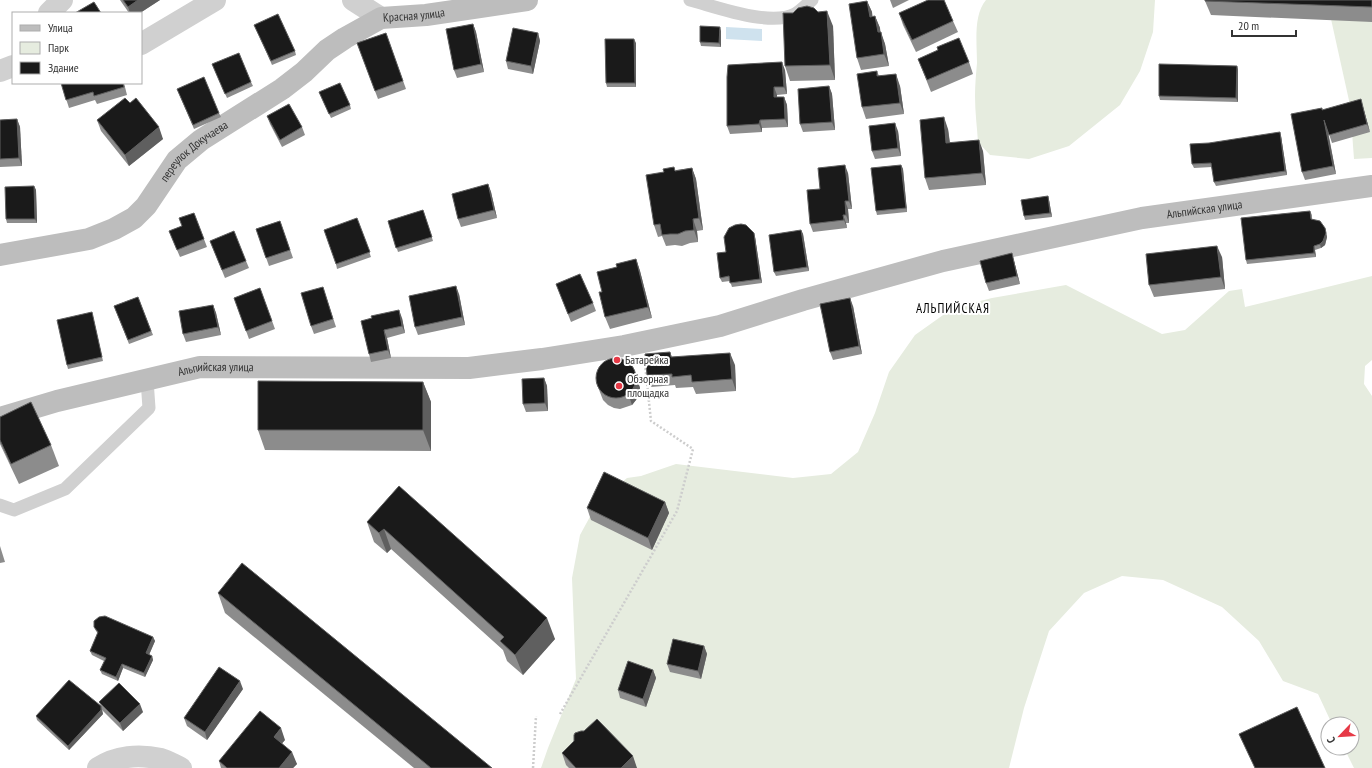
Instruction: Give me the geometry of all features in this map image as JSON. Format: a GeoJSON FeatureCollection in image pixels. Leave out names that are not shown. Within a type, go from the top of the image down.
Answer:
{"type":"FeatureCollection","features":[{"type":"Feature","properties":{"kind":"street"},"geometry":{"type":"LineString","coordinates":[[50,12],[62,0]]}},
{"type":"Feature","properties":{"kind":"street"},"geometry":{"type":"LineString","coordinates":[[142,43],[215,0]]}},
{"type":"Feature","properties":{"kind":"street","name":"Красная улица"},"geometry":{"type":"LineString","coordinates":[[353,0],[381,18],[426,15],[527,0]]}},
{"type":"Feature","properties":{"kind":"street","name":"переулок Докучаева"},"geometry":{"type":"LineString","coordinates":[[0,254],[89,239],[114,229],[134,218],[146,206],[177,160],[201,140],[282,89],[304,72],[327,50],[381,18]]}},
{"type":"Feature","properties":{"kind":"street"},"geometry":{"type":"LineString","coordinates":[[0,71],[12,66]]}},
{"type":"Feature","properties":{"kind":"street","name":"Альпийская улица"},"geometry":{"type":"LineString","coordinates":[[0,418],[57,401],[200,367],[469,368],[542,359],[642,342],[720,326],[803,300],[943,261],[1142,218],[1372,186]]}},
{"type":"Feature","properties":{"kind":"street"},"geometry":{"type":"LineString","coordinates":[[98,768],[106,762],[130,756],[161,759],[181,768]]}},
{"type":"Feature","properties":{"kind":"lane"},"geometry":{"type":"LineString","coordinates":[[690,0],[753,17],[775,19],[795,14],[812,0]]}},
{"type":"Feature","properties":{"kind":"lane"},"geometry":{"type":"LineString","coordinates":[[0,505],[14,510],[65,489],[149,408],[147,380]]}},
{"type":"Feature","properties":{"kind":"path"},"geometry":{"type":"LineString","coordinates":[[560,714],[677,511],[693,448],[651,421],[642,342]]}},
{"type":"Feature","properties":{"kind":"path"},"geometry":{"type":"LineString","coordinates":[[533,768],[536,716]]}},
{"type":"Feature","properties":{"kind":"green space"},"geometry":{"type":"Polygon","coordinates":[[[986,0],[1155,0],[1153,32],[1140,71],[1120,105],[1069,146],[1029,159],[990,155],[978,142],[975,102],[977,22],[982,6],[986,0]]]}},
{"type":"Feature","properties":{"kind":"green space"},"geometry":{"type":"Polygon","coordinates":[[[1372,0],[1372,158],[1354,159],[1350,105],[1329,10],[1372,0]]]}},
{"type":"Feature","properties":{"kind":"green space"},"geometry":{"type":"Polygon","coordinates":[[[1372,276],[1372,360],[1365,366],[1364,384],[1372,396],[1372,768],[1354,768],[1348,756],[1360,756],[1360,716],[1328,716],[1318,694],[1283,681],[1259,641],[1222,607],[1163,580],[1122,576],[1084,593],[1049,631],[1024,708],[1009,768],[541,768],[576,679],[572,578],[580,535],[598,502],[627,478],[641,476],[676,464],[793,478],[831,474],[858,452],[875,413],[889,372],[915,335],[953,308],[992,298],[1066,285],[1162,334],[1185,330],[1229,291],[1242,289],[1245,307],[1372,276]]]}},
{"type":"Feature","properties":{"kind":"water"},"geometry":{"type":"Polygon","coordinates":[[[726,27],[762,29],[762,41],[726,39],[726,27]]]}},
{"type":"Feature","properties":{"kind":"building"},"geometry":{"type":"Polygon","coordinates":[[[123,0],[138,0],[128,7],[123,0]]]}},
{"type":"Feature","properties":{"kind":"building"},"geometry":{"type":"Polygon","coordinates":[[[928,0],[944,0],[953,21],[912,40],[899,13],[928,0]]]}},
{"type":"Feature","properties":{"kind":"building"},"geometry":{"type":"Polygon","coordinates":[[[1372,0],[1372,7],[1205,1],[1372,0]]]}},
{"type":"Feature","properties":{"kind":"building"},"geometry":{"type":"Polygon","coordinates":[[[867,1],[870,17],[875,16],[878,32],[881,32],[884,54],[857,58],[849,4],[867,1]]]}},
{"type":"Feature","properties":{"kind":"building"},"geometry":{"type":"Polygon","coordinates":[[[94,2],[100,12],[77,12],[94,2]]]}},
{"type":"Feature","properties":{"kind":"building"},"geometry":{"type":"Polygon","coordinates":[[[807,6],[814,8],[818,12],[827,11],[830,65],[785,66],[783,13],[793,13],[798,8],[807,6]]]}},
{"type":"Feature","properties":{"kind":"building"},"geometry":{"type":"Polygon","coordinates":[[[278,14],[295,51],[271,61],[254,25],[278,14]]]}},
{"type":"Feature","properties":{"kind":"building"},"geometry":{"type":"Polygon","coordinates":[[[473,24],[481,64],[454,70],[446,29],[473,24]]]}},
{"type":"Feature","properties":{"kind":"building"},"geometry":{"type":"Polygon","coordinates":[[[700,26],[720,27],[719,43],[700,42],[700,26]]]}},
{"type":"Feature","properties":{"kind":"building"},"geometry":{"type":"Polygon","coordinates":[[[513,28],[538,33],[531,66],[506,61],[513,28]]]}},
{"type":"Feature","properties":{"kind":"building"},"geometry":{"type":"Polygon","coordinates":[[[386,33],[403,81],[375,91],[357,43],[386,33]]]}},
{"type":"Feature","properties":{"kind":"building"},"geometry":{"type":"Polygon","coordinates":[[[959,38],[969,62],[927,80],[918,59],[938,50],[937,47],[959,38]]]}},
{"type":"Feature","properties":{"kind":"building"},"geometry":{"type":"Polygon","coordinates":[[[605,39],[634,39],[635,83],[606,83],[605,39]]]}},
{"type":"Feature","properties":{"kind":"building"},"geometry":{"type":"Polygon","coordinates":[[[239,53],[251,82],[225,94],[212,64],[239,53]]]}},
{"type":"Feature","properties":{"kind":"building"},"geometry":{"type":"Polygon","coordinates":[[[782,62],[784,87],[774,87],[774,97],[784,97],[785,119],[760,120],[759,124],[727,126],[728,65],[782,62]]]}},
{"type":"Feature","properties":{"kind":"building"},"geometry":{"type":"Polygon","coordinates":[[[1159,64],[1237,66],[1236,98],[1159,96],[1159,64]]]}},
{"type":"Feature","properties":{"kind":"building"},"geometry":{"type":"Polygon","coordinates":[[[877,71],[877,76],[896,74],[900,103],[862,107],[857,74],[877,71]]]}},
{"type":"Feature","properties":{"kind":"building"},"geometry":{"type":"Polygon","coordinates":[[[204,77],[219,113],[193,125],[177,89],[204,77]]]}},
{"type":"Feature","properties":{"kind":"building"},"geometry":{"type":"Polygon","coordinates":[[[340,83],[350,105],[329,114],[319,92],[340,83]]]}},
{"type":"Feature","properties":{"kind":"building"},"geometry":{"type":"Polygon","coordinates":[[[61,84],[123,84],[124,87],[94,96],[93,92],[66,100],[61,84]]]}},
{"type":"Feature","properties":{"kind":"building"},"geometry":{"type":"Polygon","coordinates":[[[829,86],[832,122],[800,124],[798,89],[829,86]]]}},
{"type":"Feature","properties":{"kind":"building"},"geometry":{"type":"Polygon","coordinates":[[[125,98],[130,103],[136,98],[159,127],[125,155],[97,120],[125,98]]]}},
{"type":"Feature","properties":{"kind":"building"},"geometry":{"type":"Polygon","coordinates":[[[1361,99],[1367,124],[1329,135],[1324,120],[1333,166],[1302,172],[1291,114],[1322,108],[1322,110],[1361,99]]]}},
{"type":"Feature","properties":{"kind":"building"},"geometry":{"type":"Polygon","coordinates":[[[289,104],[302,127],[280,140],[267,116],[289,104]]]}},
{"type":"Feature","properties":{"kind":"building"},"geometry":{"type":"Polygon","coordinates":[[[944,117],[946,143],[979,140],[982,173],[925,178],[920,120],[944,117]]]}},
{"type":"Feature","properties":{"kind":"building"},"geometry":{"type":"Polygon","coordinates":[[[17,119],[19,158],[0,159],[0,120],[17,119]]]}},
{"type":"Feature","properties":{"kind":"building"},"geometry":{"type":"Polygon","coordinates":[[[895,123],[898,148],[872,151],[869,126],[895,123]]]}},
{"type":"Feature","properties":{"kind":"building"},"geometry":{"type":"Polygon","coordinates":[[[1280,132],[1285,171],[1214,182],[1211,163],[1192,164],[1190,144],[1209,143],[1280,132]]]}},
{"type":"Feature","properties":{"kind":"building"},"geometry":{"type":"Polygon","coordinates":[[[845,165],[849,201],[845,201],[846,215],[843,215],[844,220],[810,224],[807,190],[820,189],[818,168],[845,165]]]}},
{"type":"Feature","properties":{"kind":"building"},"geometry":{"type":"Polygon","coordinates":[[[901,165],[906,208],[876,211],[871,168],[901,165]]]}},
{"type":"Feature","properties":{"kind":"building"},"geometry":{"type":"Polygon","coordinates":[[[674,167],[675,171],[692,168],[699,218],[693,219],[694,230],[685,231],[678,234],[662,235],[660,224],[654,225],[646,175],[664,172],[663,169],[674,167]]]}},
{"type":"Feature","properties":{"kind":"building"},"geometry":{"type":"Polygon","coordinates":[[[488,184],[494,210],[458,219],[452,194],[488,184]]]}},
{"type":"Feature","properties":{"kind":"building"},"geometry":{"type":"Polygon","coordinates":[[[34,186],[35,219],[6,219],[5,187],[34,186]]]}},
{"type":"Feature","properties":{"kind":"building"},"geometry":{"type":"Polygon","coordinates":[[[1048,196],[1050,213],[1024,216],[1021,200],[1048,196]]]}},
{"type":"Feature","properties":{"kind":"building"},"geometry":{"type":"Polygon","coordinates":[[[423,210],[432,237],[396,248],[388,221],[423,210]]]}},
{"type":"Feature","properties":{"kind":"building"},"geometry":{"type":"Polygon","coordinates":[[[1310,211],[1311,219],[1320,221],[1325,228],[1326,233],[1323,241],[1314,246],[1314,253],[1246,260],[1241,218],[1310,211]]]}},
{"type":"Feature","properties":{"kind":"building"},"geometry":{"type":"Polygon","coordinates":[[[194,213],[204,239],[177,250],[169,231],[182,226],[179,218],[194,213]]]}},
{"type":"Feature","properties":{"kind":"building"},"geometry":{"type":"Polygon","coordinates":[[[357,218],[370,252],[336,264],[324,230],[357,218]]]}},
{"type":"Feature","properties":{"kind":"building"},"geometry":{"type":"Polygon","coordinates":[[[280,221],[290,250],[266,258],[256,229],[280,221]]]}},
{"type":"Feature","properties":{"kind":"building"},"geometry":{"type":"Polygon","coordinates":[[[741,224],[746,225],[754,233],[760,279],[730,283],[729,276],[720,278],[717,253],[726,252],[724,237],[729,228],[741,224]]]}},
{"type":"Feature","properties":{"kind":"building"},"geometry":{"type":"Polygon","coordinates":[[[801,230],[807,267],[774,272],[769,235],[801,230]]]}},
{"type":"Feature","properties":{"kind":"building"},"geometry":{"type":"Polygon","coordinates":[[[234,231],[246,261],[222,270],[210,241],[234,231]]]}},
{"type":"Feature","properties":{"kind":"building"},"geometry":{"type":"Polygon","coordinates":[[[1217,246],[1221,277],[1149,285],[1146,254],[1217,246]]]}},
{"type":"Feature","properties":{"kind":"building"},"geometry":{"type":"Polygon","coordinates":[[[1012,253],[1017,276],[986,283],[980,261],[1012,253]]]}},
{"type":"Feature","properties":{"kind":"building"},"geometry":{"type":"Polygon","coordinates":[[[636,259],[648,307],[605,317],[599,292],[602,292],[597,272],[617,267],[616,264],[636,259]]]}},
{"type":"Feature","properties":{"kind":"building"},"geometry":{"type":"Polygon","coordinates":[[[580,274],[593,303],[568,314],[556,284],[580,274]]]}},
{"type":"Feature","properties":{"kind":"building"},"geometry":{"type":"Polygon","coordinates":[[[456,286],[462,317],[415,327],[409,296],[456,286]]]}},
{"type":"Feature","properties":{"kind":"building"},"geometry":{"type":"Polygon","coordinates":[[[323,287],[333,319],[311,326],[301,293],[323,287]]]}},
{"type":"Feature","properties":{"kind":"building"},"geometry":{"type":"Polygon","coordinates":[[[260,288],[272,321],[246,331],[234,298],[260,288]]]}},
{"type":"Feature","properties":{"kind":"building"},"geometry":{"type":"Polygon","coordinates":[[[138,297],[151,331],[128,340],[114,306],[138,297]]]}},
{"type":"Feature","properties":{"kind":"building"},"geometry":{"type":"Polygon","coordinates":[[[850,298],[859,346],[830,352],[820,304],[850,298]]]}},
{"type":"Feature","properties":{"kind":"building"},"geometry":{"type":"Polygon","coordinates":[[[213,305],[218,327],[183,334],[179,311],[213,305]]]}},
{"type":"Feature","properties":{"kind":"building"},"geometry":{"type":"Polygon","coordinates":[[[399,310],[402,326],[384,330],[388,350],[369,354],[361,321],[372,318],[371,316],[399,310]]]}},
{"type":"Feature","properties":{"kind":"building"},"geometry":{"type":"Polygon","coordinates":[[[92,312],[102,357],[67,365],[57,320],[92,312]]]}},
{"type":"Feature","properties":{"kind":"building"},"geometry":{"type":"Polygon","coordinates":[[[670,352],[671,357],[730,353],[732,379],[692,382],[691,375],[672,377],[672,374],[647,375],[645,354],[670,352]]]}},
{"type":"Feature","properties":{"kind":"building"},"geometry":{"type":"Polygon","coordinates":[[[616,358],[624,360],[630,364],[634,370],[636,378],[634,386],[630,392],[624,396],[616,398],[608,396],[602,392],[598,386],[596,378],[598,370],[602,364],[608,360],[616,358]]]}},
{"type":"Feature","properties":{"kind":"building"},"geometry":{"type":"Polygon","coordinates":[[[544,378],[545,403],[523,404],[522,379],[544,378]]]}},
{"type":"Feature","properties":{"kind":"building"},"geometry":{"type":"Polygon","coordinates":[[[258,381],[423,382],[423,430],[258,430],[258,381]]]}},
{"type":"Feature","properties":{"kind":"building"},"geometry":{"type":"Polygon","coordinates":[[[31,402],[51,445],[11,464],[0,440],[0,417],[31,402]]]}},
{"type":"Feature","properties":{"kind":"building"},"geometry":{"type":"Polygon","coordinates":[[[604,472],[665,502],[648,538],[587,508],[604,472]]]}},
{"type":"Feature","properties":{"kind":"building"},"geometry":{"type":"Polygon","coordinates":[[[399,486],[547,618],[515,655],[500,641],[504,637],[384,529],[379,533],[367,522],[399,486]]]}},
{"type":"Feature","properties":{"kind":"building"},"geometry":{"type":"Polygon","coordinates":[[[242,563],[492,768],[431,768],[218,593],[242,563]]]}},
{"type":"Feature","properties":{"kind":"building"},"geometry":{"type":"Polygon","coordinates":[[[105,616],[153,637],[146,653],[152,656],[144,673],[122,664],[116,677],[100,670],[106,658],[90,651],[98,632],[94,627],[94,621],[99,617],[105,616]]]}},
{"type":"Feature","properties":{"kind":"building"},"geometry":{"type":"Polygon","coordinates":[[[673,639],[704,646],[698,671],[667,664],[673,639]]]}},
{"type":"Feature","properties":{"kind":"building"},"geometry":{"type":"Polygon","coordinates":[[[628,661],[653,670],[643,699],[618,690],[628,661]]]}},
{"type":"Feature","properties":{"kind":"building"},"geometry":{"type":"Polygon","coordinates":[[[219,667],[240,681],[205,732],[184,718],[219,667]]]}},
{"type":"Feature","properties":{"kind":"building"},"geometry":{"type":"Polygon","coordinates":[[[69,680],[101,706],[101,710],[68,746],[36,716],[69,680]]]}},
{"type":"Feature","properties":{"kind":"building"},"geometry":{"type":"Polygon","coordinates":[[[119,683],[140,704],[120,723],[99,702],[119,683]]]}},
{"type":"Feature","properties":{"kind":"building"},"geometry":{"type":"Polygon","coordinates":[[[1297,707],[1325,768],[1255,768],[1239,734],[1297,707]]]}},
{"type":"Feature","properties":{"kind":"building"},"geometry":{"type":"Polygon","coordinates":[[[260,711],[281,728],[274,737],[292,752],[279,768],[227,768],[219,761],[260,711]]]}},
{"type":"Feature","properties":{"kind":"building"},"geometry":{"type":"Polygon","coordinates":[[[597,719],[633,756],[621,768],[576,768],[562,753],[574,741],[575,733],[584,731],[597,719]]]}},
{"type":"Feature","properties":{"kind":"place","name":"Батарейка"},"geometry":{"type":"Point","coordinates":[617,360]}},
{"type":"Feature","properties":{"kind":"place","name":"Обзорная площадка"},"geometry":{"type":"Point","coordinates":[619,386]}},
{"type":"Feature","properties":{"kind":"district","name":"АЛЬПИЙСКАЯ"},"geometry":{"type":"Point","coordinates":[953,308]}}]}
